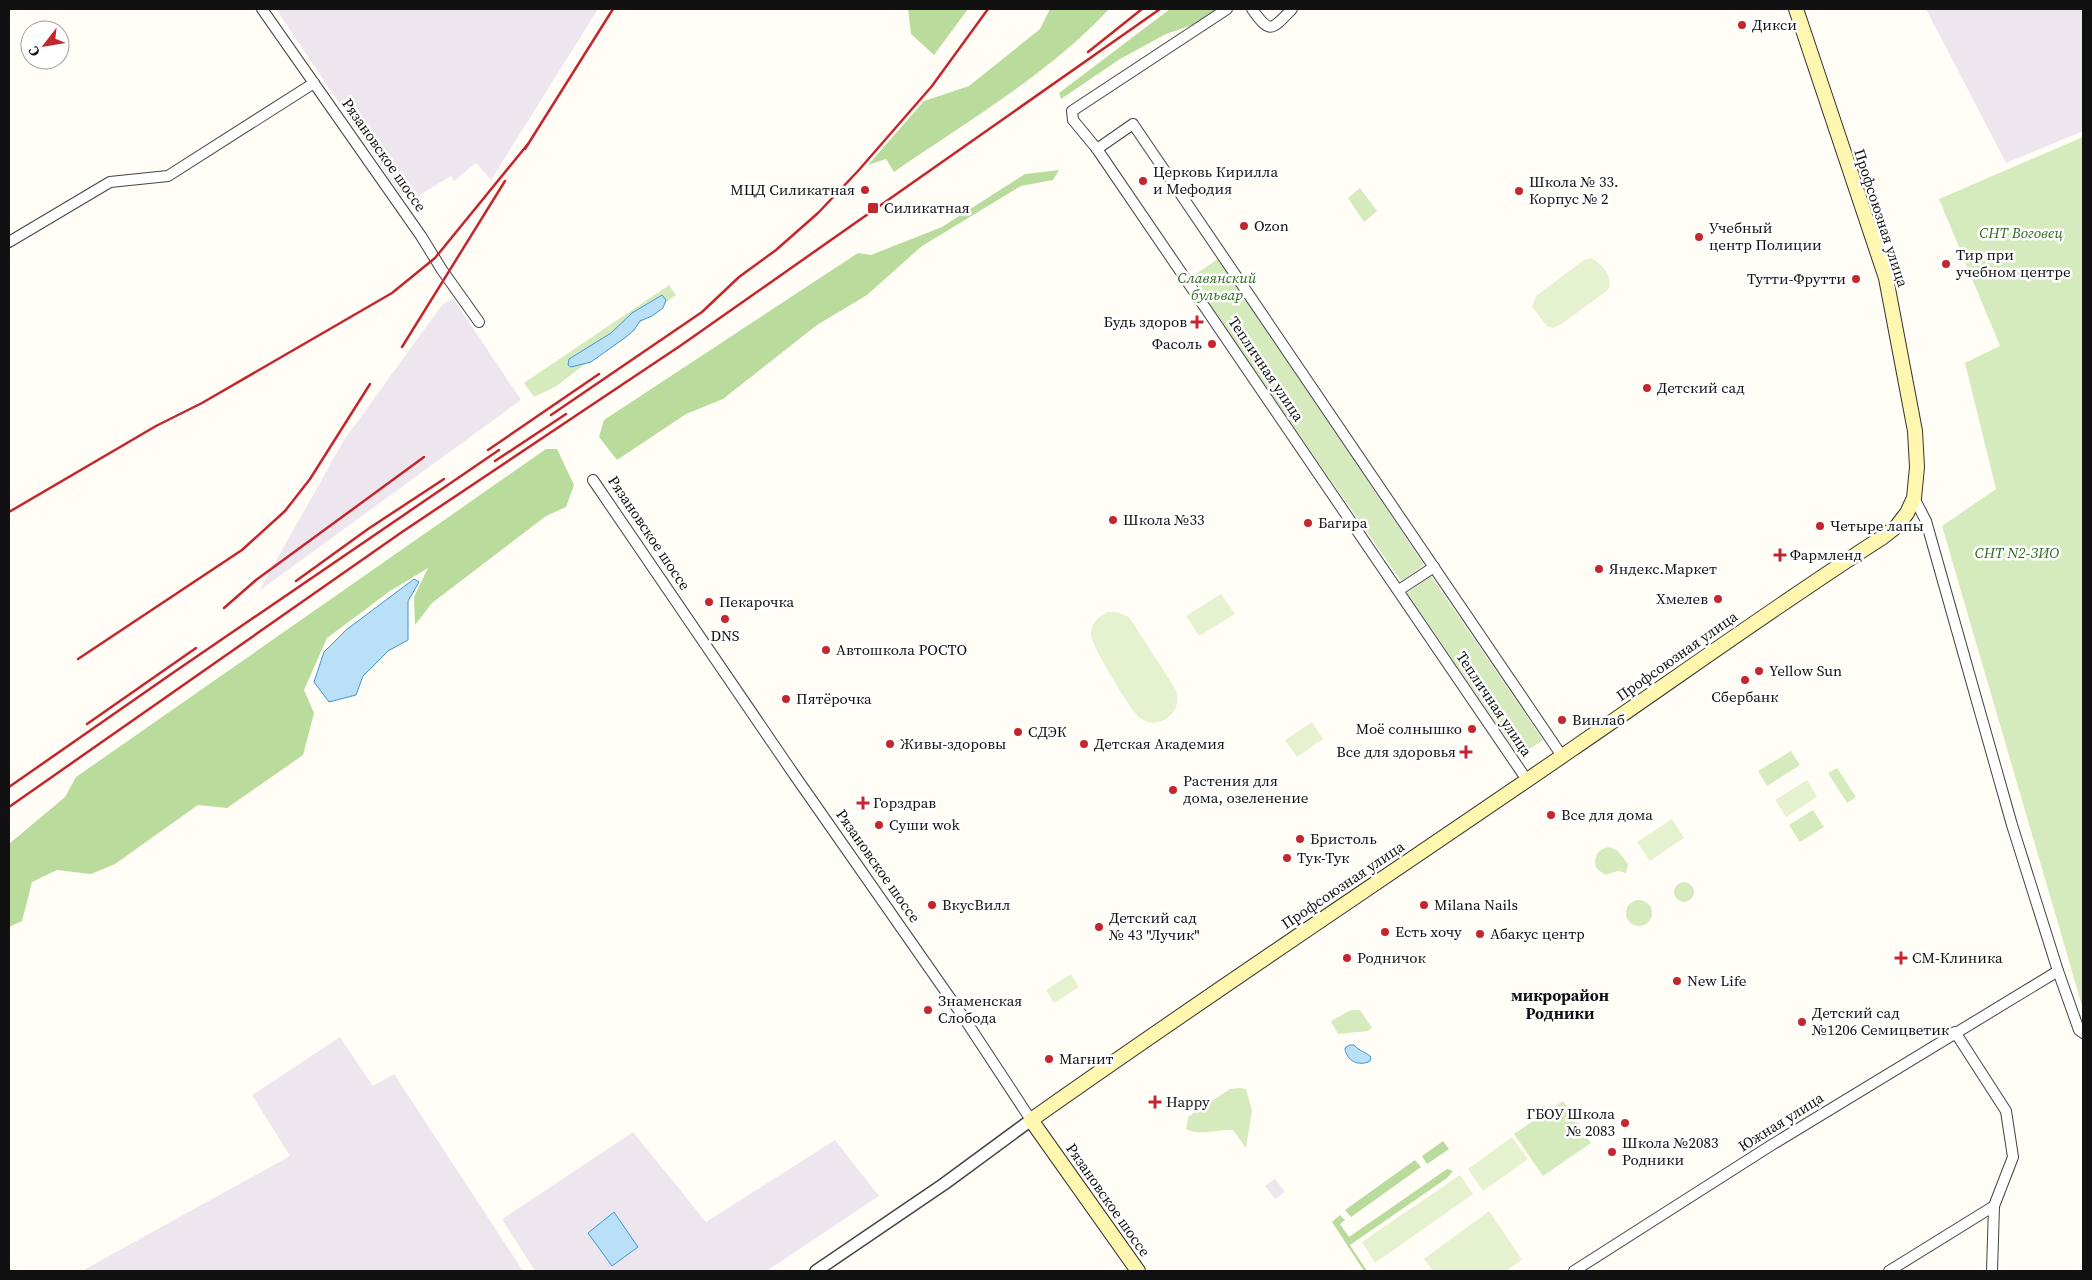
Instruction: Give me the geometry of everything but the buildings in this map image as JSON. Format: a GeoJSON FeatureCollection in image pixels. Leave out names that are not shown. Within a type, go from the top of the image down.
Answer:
{"type":"FeatureCollection","features":[{"type":"Feature","properties":{"kind":"main road","name":"Профсоюзная улица"},"geometry":{"type":"LineString","coordinates":[[1031,1120],[1750,625],[1883,537],[1897,526],[1907,514],[1914,498],[1917,467],[1915,431],[1886,278],[1796,9]]}},
{"type":"Feature","properties":{"kind":"main road","name":"Рязановское шоссе"},"geometry":{"type":"LineString","coordinates":[[1031,1120],[1138,1271]]}},
{"type":"Feature","properties":{"kind":"street","name":"Рязановское шоссе"},"geometry":{"type":"LineString","coordinates":[[262,9],[479,322]]}},
{"type":"Feature","properties":{"kind":"street"},"geometry":{"type":"LineString","coordinates":[[1097,149],[1073,120],[1072,111],[1227,9]]}},
{"type":"Feature","properties":{"kind":"street"},"geometry":{"type":"LineString","coordinates":[[1252,9],[1262,24],[1274,27],[1292,9]]}},
{"type":"Feature","properties":{"kind":"street"},"geometry":{"type":"LineString","coordinates":[[9,242],[110,182],[168,176],[314,84]]}},
{"type":"Feature","properties":{"kind":"street","name":"Тепличная улица"},"geometry":{"type":"LineString","coordinates":[[1527,780],[1097,149],[1133,124],[1562,756]]}},
{"type":"Feature","properties":{"kind":"street","name":"Рязановское шоссе"},"geometry":{"type":"LineString","coordinates":[[593,480],[793,773],[962,1015],[1031,1120]]}},
{"type":"Feature","properties":{"kind":"street"},"geometry":{"type":"LineString","coordinates":[[1914,498],[1926,521],[2012,825],[2058,971],[2079,1030],[2083,1033]]}},
{"type":"Feature","properties":{"kind":"street"},"geometry":{"type":"LineString","coordinates":[[1399,590],[1434,567]]}},
{"type":"Feature","properties":{"kind":"street","name":"Южная улица"},"geometry":{"type":"LineString","coordinates":[[1574,1271],[1770,1146],[2058,971]]}},
{"type":"Feature","properties":{"kind":"street"},"geometry":{"type":"LineString","coordinates":[[1955,1032],[2006,1111],[2013,1157],[1994,1206],[1992,1271]]}},
{"type":"Feature","properties":{"kind":"street"},"geometry":{"type":"LineString","coordinates":[[816,1271],[944,1184],[1031,1120]]}},
{"type":"Feature","properties":{"kind":"street"},"geometry":{"type":"LineString","coordinates":[[1889,1271],[1994,1206]]}},
{"type":"Feature","properties":{"kind":"shaded area"},"geometry":{"type":"Polygon","coordinates":[[[276,9],[598,9],[491,180],[476,163],[454,181],[451,176],[418,196],[413,189],[400,194],[276,9]]]}},
{"type":"Feature","properties":{"kind":"shaded area"},"geometry":{"type":"Polygon","coordinates":[[[1926,9],[2083,9],[2083,131],[2006,163],[1926,9]]]}},
{"type":"Feature","properties":{"kind":"shaded area"},"geometry":{"type":"Polygon","coordinates":[[[453,298],[521,400],[259,591],[344,440],[442,305],[453,298]]]}},
{"type":"Feature","properties":{"kind":"shaded area"},"geometry":{"type":"Polygon","coordinates":[[[340,1037],[373,1086],[394,1074],[523,1271],[82,1271],[290,1156],[252,1095],[340,1037]]]}},
{"type":"Feature","properties":{"kind":"shaded area"},"geometry":{"type":"Polygon","coordinates":[[[633,1132],[706,1222],[835,1140],[879,1196],[767,1271],[535,1271],[502,1219],[633,1132]]]}},
{"type":"Feature","properties":{"kind":"shaded area"},"geometry":{"type":"Polygon","coordinates":[[[1275,1179],[1285,1192],[1275,1199],[1265,1186],[1275,1179]]]}},
{"type":"Feature","properties":{"kind":"green space"},"geometry":{"type":"Polygon","coordinates":[[[908,9],[968,9],[934,55],[911,34],[908,9]]]}},
{"type":"Feature","properties":{"kind":"green space"},"geometry":{"type":"Polygon","coordinates":[[[1050,9],[1109,9],[1085,33],[1034,76],[894,172],[886,159],[868,165],[924,101],[969,86],[1040,29],[1050,9]]]}},
{"type":"Feature","properties":{"kind":"green space"},"geometry":{"type":"Polygon","coordinates":[[[1170,9],[1219,9],[1201,22],[1166,34],[1120,59],[1061,99],[1059,93],[1170,9]]]}},
{"type":"Feature","properties":{"kind":"green space","name":"СНТ N2-ЗИО"},"geometry":{"type":"Polygon","coordinates":[[[2083,137],[2083,1009],[1942,526],[1996,489],[1965,363],[2000,346],[1939,199],[2083,137]]]}},
{"type":"Feature","properties":{"kind":"green space"},"geometry":{"type":"Polygon","coordinates":[[[1059,170],[1053,180],[1021,186],[922,246],[867,295],[817,325],[723,399],[686,414],[617,460],[599,437],[604,420],[858,253],[871,255],[942,227],[1025,174],[1059,170]]]}},
{"type":"Feature","properties":{"kind":"green space"},"geometry":{"type":"Polygon","coordinates":[[[1360,188],[1377,211],[1364,222],[1348,198],[1360,188]]]}},
{"type":"Feature","properties":{"kind":"green space","name":"Славянский бульвар"},"geometry":{"type":"Polygon","coordinates":[[[1219,258],[1424,565],[1401,581],[1190,278],[1219,258]]]}},
{"type":"Feature","properties":{"kind":"green space"},"geometry":{"type":"Polygon","coordinates":[[[1591,258],[1606,271],[1609,281],[1608,290],[1560,325],[1552,328],[1547,326],[1532,307],[1536,296],[1584,260],[1591,258]]]}},
{"type":"Feature","properties":{"kind":"green space"},"geometry":{"type":"Polygon","coordinates":[[[669,285],[676,295],[555,387],[534,397],[524,383],[669,285]]]}},
{"type":"Feature","properties":{"kind":"green space"},"geometry":{"type":"Polygon","coordinates":[[[546,449],[557,449],[574,485],[566,507],[546,516],[432,603],[415,625],[414,597],[428,568],[390,591],[327,638],[304,690],[314,713],[303,755],[227,808],[198,805],[115,864],[91,874],[57,870],[32,882],[22,921],[9,927],[9,844],[65,797],[76,777],[546,449]]]}},
{"type":"Feature","properties":{"kind":"green space"},"geometry":{"type":"Polygon","coordinates":[[[1431,576],[1543,740],[1519,756],[1407,593],[1431,576]]]}},
{"type":"Feature","properties":{"kind":"green space"},"geometry":{"type":"Polygon","coordinates":[[[1221,594],[1235,614],[1199,636],[1186,616],[1221,594]]]}},
{"type":"Feature","properties":{"kind":"green space"},"geometry":{"type":"Polygon","coordinates":[[[1108,612],[1116,612],[1129,617],[1176,690],[1178,698],[1176,706],[1168,718],[1155,723],[1147,722],[1140,718],[1104,664],[1093,641],[1091,631],[1093,624],[1108,612]]]}},
{"type":"Feature","properties":{"kind":"green space"},"geometry":{"type":"Polygon","coordinates":[[[1312,722],[1323,739],[1297,757],[1285,740],[1312,722]]]}},
{"type":"Feature","properties":{"kind":"green space"},"geometry":{"type":"Polygon","coordinates":[[[1791,751],[1800,765],[1767,786],[1758,771],[1791,751]]]}},
{"type":"Feature","properties":{"kind":"green space"},"geometry":{"type":"Polygon","coordinates":[[[1837,768],[1856,797],[1847,803],[1828,773],[1837,768]]]}},
{"type":"Feature","properties":{"kind":"green space"},"geometry":{"type":"Polygon","coordinates":[[[1807,780],[1817,797],[1786,817],[1775,800],[1807,780]]]}},
{"type":"Feature","properties":{"kind":"green space"},"geometry":{"type":"Polygon","coordinates":[[[1813,810],[1824,827],[1800,842],[1789,825],[1813,810]]]}},
{"type":"Feature","properties":{"kind":"green space"},"geometry":{"type":"Polygon","coordinates":[[[1672,819],[1684,838],[1650,861],[1637,842],[1672,819]]]}},
{"type":"Feature","properties":{"kind":"green space"},"geometry":{"type":"Polygon","coordinates":[[[1610,847],[1618,851],[1628,864],[1626,873],[1618,871],[1605,875],[1596,868],[1595,860],[1597,854],[1602,849],[1610,847]]]}},
{"type":"Feature","properties":{"kind":"green space"},"geometry":{"type":"Polygon","coordinates":[[[1684,882],[1691,885],[1694,892],[1691,899],[1684,902],[1677,899],[1674,892],[1677,885],[1684,882]]]}},
{"type":"Feature","properties":{"kind":"green space"},"geometry":{"type":"Polygon","coordinates":[[[1639,900],[1648,904],[1652,913],[1648,922],[1639,926],[1630,922],[1626,913],[1630,904],[1639,900]]]}},
{"type":"Feature","properties":{"kind":"green space"},"geometry":{"type":"Polygon","coordinates":[[[1071,974],[1079,987],[1054,1003],[1046,990],[1071,974]]]}},
{"type":"Feature","properties":{"kind":"green space"},"geometry":{"type":"Polygon","coordinates":[[[1351,1010],[1360,1010],[1372,1028],[1368,1031],[1338,1034],[1331,1021],[1351,1010]]]}},
{"type":"Feature","properties":{"kind":"green space"},"geometry":{"type":"Polygon","coordinates":[[[1230,1089],[1246,1089],[1252,1111],[1246,1148],[1233,1130],[1196,1132],[1186,1129],[1188,1117],[1230,1089]]]}},
{"type":"Feature","properties":{"kind":"green space"},"geometry":{"type":"Polygon","coordinates":[[[1563,1101],[1591,1143],[1543,1176],[1514,1134],[1563,1101]]]}},
{"type":"Feature","properties":{"kind":"green space"},"geometry":{"type":"Polygon","coordinates":[[[1512,1137],[1528,1159],[1483,1191],[1468,1169],[1512,1137]]]}},
{"type":"Feature","properties":{"kind":"green space"},"geometry":{"type":"Polygon","coordinates":[[[1443,1141],[1449,1149],[1427,1164],[1422,1156],[1443,1141]]]}},
{"type":"Feature","properties":{"kind":"green space"},"geometry":{"type":"Polygon","coordinates":[[[1415,1160],[1421,1167],[1351,1217],[1345,1210],[1415,1160]]]}},
{"type":"Feature","properties":{"kind":"green space"},"geometry":{"type":"Polygon","coordinates":[[[1447,1169],[1453,1171],[1447,1178],[1350,1245],[1367,1271],[1364,1271],[1332,1222],[1340,1215],[1345,1220],[1340,1224],[1349,1237],[1447,1169]]]}},
{"type":"Feature","properties":{"kind":"green space"},"geometry":{"type":"Polygon","coordinates":[[[1460,1175],[1473,1194],[1375,1263],[1362,1242],[1460,1175]]]}},
{"type":"Feature","properties":{"kind":"green space"},"geometry":{"type":"Polygon","coordinates":[[[1489,1211],[1522,1260],[1505,1271],[1433,1271],[1424,1259],[1489,1211]]]}},
{"type":"Feature","properties":{"kind":"water"},"geometry":{"type":"Polygon","coordinates":[[[662,295],[666,300],[663,308],[652,316],[640,321],[626,337],[591,362],[571,367],[568,365],[569,359],[611,333],[632,313],[662,295]]]}},
{"type":"Feature","properties":{"kind":"water"},"geometry":{"type":"Polygon","coordinates":[[[414,579],[419,582],[408,601],[408,640],[388,651],[363,676],[356,695],[329,702],[314,682],[324,652],[346,630],[414,579]]]}},
{"type":"Feature","properties":{"kind":"water"},"geometry":{"type":"Polygon","coordinates":[[[1354,1045],[1369,1055],[1371,1057],[1370,1061],[1358,1063],[1350,1059],[1345,1048],[1354,1045]]]}},
{"type":"Feature","properties":{"kind":"water"},"geometry":{"type":"Polygon","coordinates":[[[614,1212],[638,1247],[612,1266],[588,1233],[614,1212]]]}},
{"type":"Feature","properties":{"kind":"railway"},"geometry":{"type":"LineString","coordinates":[[525,149],[613,9]]}},
{"type":"Feature","properties":{"kind":"railway"},"geometry":{"type":"LineString","coordinates":[[551,415],[702,312],[739,277],[776,250],[818,213],[858,171],[932,86],[988,9]]}},
{"type":"Feature","properties":{"kind":"railway"},"geometry":{"type":"LineString","coordinates":[[1088,52],[1142,9]]}},
{"type":"Feature","properties":{"kind":"railway"},"geometry":{"type":"LineString","coordinates":[[9,807],[402,532],[680,346],[1160,9]]}},
{"type":"Feature","properties":{"kind":"railway"},"geometry":{"type":"LineString","coordinates":[[9,512],[156,426],[202,403],[392,293],[435,258],[528,144]]}},
{"type":"Feature","properties":{"kind":"railway"},"geometry":{"type":"LineString","coordinates":[[402,347],[505,181]]}},
{"type":"Feature","properties":{"kind":"railway"},"geometry":{"type":"LineString","coordinates":[[488,450],[599,374]]}},
{"type":"Feature","properties":{"kind":"railway"},"geometry":{"type":"LineString","coordinates":[[78,659],[242,550],[285,511],[310,479],[370,384]]}},
{"type":"Feature","properties":{"kind":"railway"},"geometry":{"type":"LineString","coordinates":[[495,461],[566,414]]}},
{"type":"Feature","properties":{"kind":"railway"},"geometry":{"type":"LineString","coordinates":[[9,787],[499,450]]}},
{"type":"Feature","properties":{"kind":"railway"},"geometry":{"type":"LineString","coordinates":[[224,608],[256,580],[424,457]]}},
{"type":"Feature","properties":{"kind":"railway"},"geometry":{"type":"LineString","coordinates":[[296,581],[368,529],[444,479]]}},
{"type":"Feature","properties":{"kind":"railway"},"geometry":{"type":"LineString","coordinates":[[87,724],[196,648]]}},
{"type":"Feature","properties":{"kind":"place","name":"Дикси"},"geometry":{"type":"Point","coordinates":[1742,25]}},
{"type":"Feature","properties":{"kind":"place","name":"Церковь Кирилла и Мефодия"},"geometry":{"type":"Point","coordinates":[1143,181]}},
{"type":"Feature","properties":{"kind":"place","name":"МЦД Силикатная"},"geometry":{"type":"Point","coordinates":[865,190]}},
{"type":"Feature","properties":{"kind":"place","name":"Школа № 33. Корпус № 2"},"geometry":{"type":"Point","coordinates":[1519,191]}},
{"type":"Feature","properties":{"kind":"place","name":"Силикатная"},"geometry":{"type":"Point","coordinates":[873,208]}},
{"type":"Feature","properties":{"kind":"place","name":"Ozon"},"geometry":{"type":"Point","coordinates":[1244,226]}},
{"type":"Feature","properties":{"kind":"place","name":"Учебный центр Полиции"},"geometry":{"type":"Point","coordinates":[1699,237]}},
{"type":"Feature","properties":{"kind":"place","name":"Тир при учебном центре"},"geometry":{"type":"Point","coordinates":[1946,264]}},
{"type":"Feature","properties":{"kind":"place","name":"Тутти-Фрутти"},"geometry":{"type":"Point","coordinates":[1856,279]}},
{"type":"Feature","properties":{"kind":"place","name":"Будь здоров"},"geometry":{"type":"Point","coordinates":[1197,322]}},
{"type":"Feature","properties":{"kind":"place","name":"Фасоль"},"geometry":{"type":"Point","coordinates":[1212,344]}},
{"type":"Feature","properties":{"kind":"place","name":"Детский сад"},"geometry":{"type":"Point","coordinates":[1647,388]}},
{"type":"Feature","properties":{"kind":"place","name":"Школа №33"},"geometry":{"type":"Point","coordinates":[1113,520]}},
{"type":"Feature","properties":{"kind":"place","name":"Багира"},"geometry":{"type":"Point","coordinates":[1308,523]}},
{"type":"Feature","properties":{"kind":"place","name":"Четыре лапы"},"geometry":{"type":"Point","coordinates":[1820,526]}},
{"type":"Feature","properties":{"kind":"place","name":"Фармленд"},"geometry":{"type":"Point","coordinates":[1780,555]}},
{"type":"Feature","properties":{"kind":"place","name":"Яндекс.Маркет"},"geometry":{"type":"Point","coordinates":[1599,569]}},
{"type":"Feature","properties":{"kind":"place","name":"Хмелев"},"geometry":{"type":"Point","coordinates":[1718,599]}},
{"type":"Feature","properties":{"kind":"place","name":"Пекарочка"},"geometry":{"type":"Point","coordinates":[709,602]}},
{"type":"Feature","properties":{"kind":"place","name":"DNS"},"geometry":{"type":"Point","coordinates":[725,619]}},
{"type":"Feature","properties":{"kind":"place","name":"Автошкола РОСТО"},"geometry":{"type":"Point","coordinates":[826,650]}},
{"type":"Feature","properties":{"kind":"place","name":"Yellow Sun"},"geometry":{"type":"Point","coordinates":[1759,671]}},
{"type":"Feature","properties":{"kind":"place","name":"Сбербанк"},"geometry":{"type":"Point","coordinates":[1745,680]}},
{"type":"Feature","properties":{"kind":"place","name":"Пятёрочка"},"geometry":{"type":"Point","coordinates":[786,699]}},
{"type":"Feature","properties":{"kind":"place","name":"Винлаб"},"geometry":{"type":"Point","coordinates":[1562,720]}},
{"type":"Feature","properties":{"kind":"place","name":"Моё солнышко"},"geometry":{"type":"Point","coordinates":[1472,729]}},
{"type":"Feature","properties":{"kind":"place","name":"СДЭК"},"geometry":{"type":"Point","coordinates":[1018,732]}},
{"type":"Feature","properties":{"kind":"place","name":"Живы-здоровы"},"geometry":{"type":"Point","coordinates":[890,744]}},
{"type":"Feature","properties":{"kind":"place","name":"Детская Академия"},"geometry":{"type":"Point","coordinates":[1084,744]}},
{"type":"Feature","properties":{"kind":"place","name":"Все для здоровья"},"geometry":{"type":"Point","coordinates":[1466,752]}},
{"type":"Feature","properties":{"kind":"place","name":"Растения для дома, озеленение"},"geometry":{"type":"Point","coordinates":[1173,790]}},
{"type":"Feature","properties":{"kind":"place","name":"Горздрав"},"geometry":{"type":"Point","coordinates":[863,803]}},
{"type":"Feature","properties":{"kind":"place","name":"Все для дома"},"geometry":{"type":"Point","coordinates":[1551,815]}},
{"type":"Feature","properties":{"kind":"place","name":"Суши wok"},"geometry":{"type":"Point","coordinates":[879,825]}},
{"type":"Feature","properties":{"kind":"place","name":"Бристоль"},"geometry":{"type":"Point","coordinates":[1300,839]}},
{"type":"Feature","properties":{"kind":"place","name":"Тук-Тук"},"geometry":{"type":"Point","coordinates":[1287,858]}},
{"type":"Feature","properties":{"kind":"place","name":"ВкусВилл"},"geometry":{"type":"Point","coordinates":[932,905]}},
{"type":"Feature","properties":{"kind":"place","name":"Milana Nails"},"geometry":{"type":"Point","coordinates":[1424,905]}},
{"type":"Feature","properties":{"kind":"place","name":"Детский сад № 43 \"Лучик\""},"geometry":{"type":"Point","coordinates":[1099,927]}},
{"type":"Feature","properties":{"kind":"place","name":"Есть хочу"},"geometry":{"type":"Point","coordinates":[1385,932]}},
{"type":"Feature","properties":{"kind":"place","name":"Абакус центр"},"geometry":{"type":"Point","coordinates":[1480,934]}},
{"type":"Feature","properties":{"kind":"place","name":"Родничок"},"geometry":{"type":"Point","coordinates":[1347,958]}},
{"type":"Feature","properties":{"kind":"place","name":"СМ-Клиника"},"geometry":{"type":"Point","coordinates":[1901,958]}},
{"type":"Feature","properties":{"kind":"place","name":"New Life"},"geometry":{"type":"Point","coordinates":[1677,981]}},
{"type":"Feature","properties":{"kind":"place","name":"Знаменская Слобода"},"geometry":{"type":"Point","coordinates":[928,1010]}},
{"type":"Feature","properties":{"kind":"place","name":"Детский сад №1206 Семицветик"},"geometry":{"type":"Point","coordinates":[1802,1022]}},
{"type":"Feature","properties":{"kind":"place","name":"Магнит"},"geometry":{"type":"Point","coordinates":[1049,1059]}},
{"type":"Feature","properties":{"kind":"place","name":"Happy"},"geometry":{"type":"Point","coordinates":[1155,1102]}},
{"type":"Feature","properties":{"kind":"place","name":"ГБОУ Школа № 2083"},"geometry":{"type":"Point","coordinates":[1625,1123]}},
{"type":"Feature","properties":{"kind":"place","name":"Школа №2083 Родники"},"geometry":{"type":"Point","coordinates":[1612,1152]}},
{"type":"Feature","properties":{"kind":"district","name":"микрорайон Родники"},"geometry":{"type":"Point","coordinates":[1560,1004]}},
{"type":"Feature","properties":{"kind":"park label","name":"СНТ Воговец"},"geometry":{"type":"Point","coordinates":[2021,233]}}]}
